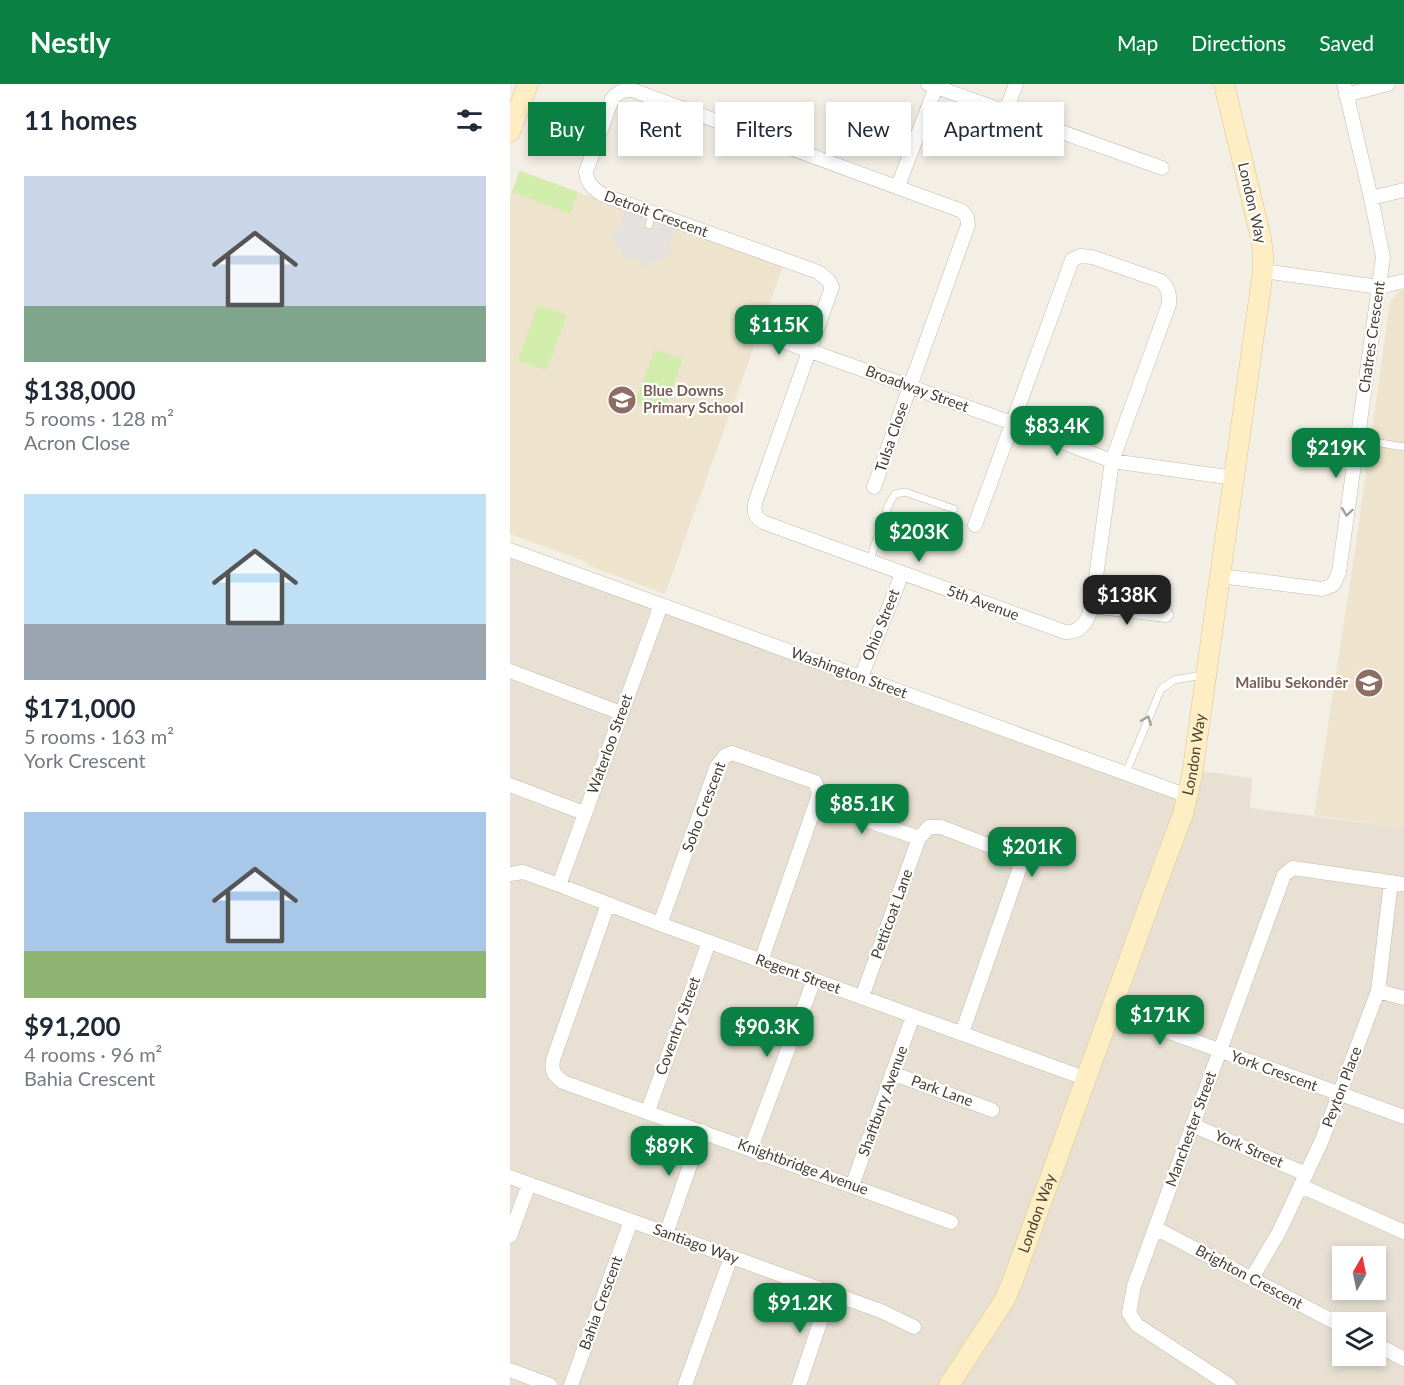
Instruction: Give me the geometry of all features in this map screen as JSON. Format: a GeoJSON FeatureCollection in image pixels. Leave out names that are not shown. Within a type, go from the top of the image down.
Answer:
{"type":"FeatureCollection","features":[{"type":"Feature","properties":{"kind":"street"},"geometry":{"type":"LineString","coordinates":[[510,132],[528,84]]}},
{"type":"Feature","properties":{"kind":"street"},"geometry":{"type":"LineString","coordinates":[[1009,102],[1016,84]]}},
{"type":"Feature","properties":{"kind":"street","name":"London Way"},"geometry":{"type":"LineString","coordinates":[[949,1385],[1004,1301],[1012,1283],[1188,796],[1263,271],[1261,238],[1224,84]]}},
{"type":"Feature","properties":{"kind":"street"},"geometry":{"type":"LineString","coordinates":[[1345,90],[1388,84]]}},
{"type":"Feature","properties":{"kind":"street"},"geometry":{"type":"LineString","coordinates":[[898,186],[932,85],[980,102]]}},
{"type":"Feature","properties":{"kind":"street","name":"Detroit Crescent"},"geometry":{"type":"LineString","coordinates":[[809,349],[831,287],[818,272],[650,219],[590,186],[586,172],[612,99],[618,93],[626,89],[632,90],[962,211],[968,221],[910,387]]}},
{"type":"Feature","properties":{"kind":"street","name":"Chatres Crescent"},"geometry":{"type":"LineString","coordinates":[[1220,576],[1322,589],[1333,585],[1339,572],[1383,252],[1345,90]]}},
{"type":"Feature","properties":{"kind":"street"},"geometry":{"type":"LineString","coordinates":[[1064,132],[1162,168]]}},
{"type":"Feature","properties":{"kind":"street"},"geometry":{"type":"LineString","coordinates":[[1371,198],[1404,190]]}},
{"type":"Feature","properties":{"kind":"street","name":"5th Avenue"},"geometry":{"type":"LineString","coordinates":[[809,349],[756,500],[754,513],[759,520],[902,574],[1073,633],[1088,619],[1092,606],[1112,461],[1169,304],[1169,291],[1161,281],[1092,257],[1080,256],[1072,260],[1012,423]]}},
{"type":"Feature","properties":{"kind":"street"},"geometry":{"type":"LineString","coordinates":[[1263,271],[1379,287],[1404,282]]}},
{"type":"Feature","properties":{"kind":"street","name":"Broadway Street"},"geometry":{"type":"LineString","coordinates":[[760,333],[1112,461],[1234,478]]}},
{"type":"Feature","properties":{"kind":"street","name":"Tulsa Close"},"geometry":{"type":"LineString","coordinates":[[874,487],[910,387]]}},
{"type":"Feature","properties":{"kind":"street"},"geometry":{"type":"LineString","coordinates":[[975,525],[1012,423]]}},
{"type":"Feature","properties":{"kind":"street","name":"Washington Street"},"geometry":{"type":"LineString","coordinates":[[510,550],[1188,796]]}},
{"type":"Feature","properties":{"kind":"street","name":"Ohio Street"},"geometry":{"type":"LineString","coordinates":[[861,677],[902,574]]}},
{"type":"Feature","properties":{"kind":"street","name":"Waterloo Street"},"geometry":{"type":"LineString","coordinates":[[560,885],[584,813],[661,605]]}},
{"type":"Feature","properties":{"kind":"street"},"geometry":{"type":"LineString","coordinates":[[1092,606],[1166,615]]}},
{"type":"Feature","properties":{"kind":"street"},"geometry":{"type":"LineString","coordinates":[[510,671],[621,713]]}},
{"type":"Feature","properties":{"kind":"street","name":"Soho Crescent"},"geometry":{"type":"LineString","coordinates":[[660,924],[717,766],[724,756],[732,753],[815,782],[819,792],[816,803]]}},
{"type":"Feature","properties":{"kind":"street"},"geometry":{"type":"LineString","coordinates":[[510,785],[584,813]]}},
{"type":"Feature","properties":{"kind":"street"},"geometry":{"type":"LineString","coordinates":[[761,961],[816,803],[919,838],[928,827],[941,827],[1016,856],[1020,861],[1020,867],[962,1033]]}},
{"type":"Feature","properties":{"kind":"street","name":"Petticoat Lane"},"geometry":{"type":"LineString","coordinates":[[862,997],[919,838]]}},
{"type":"Feature","properties":{"kind":"street","name":"Manchester Street"},"geometry":{"type":"LineString","coordinates":[[1228,1385],[1137,1325],[1130,1317],[1129,1305],[1282,879],[1293,868],[1397,883]]}},
{"type":"Feature","properties":{"kind":"street","name":"Regent Street"},"geometry":{"type":"LineString","coordinates":[[510,874],[523,872],[560,885],[660,924],[1087,1079]]}},
{"type":"Feature","properties":{"kind":"street","name":"Peyton Place"},"geometry":{"type":"LineString","coordinates":[[1252,1278],[1279,1232],[1322,1140],[1378,991],[1397,883]]}},
{"type":"Feature","properties":{"kind":"street","name":"Knightbridge Avenue"},"geometry":{"type":"LineString","coordinates":[[608,904],[552,1067],[556,1077],[563,1082],[951,1222]]}},
{"type":"Feature","properties":{"kind":"street","name":"Coventry Street"},"geometry":{"type":"LineString","coordinates":[[648,1111],[709,942]]}},
{"type":"Feature","properties":{"kind":"street"},"geometry":{"type":"LineString","coordinates":[[751,1148],[814,980]]}},
{"type":"Feature","properties":{"kind":"street"},"geometry":{"type":"LineString","coordinates":[[1378,991],[1404,998]]}},
{"type":"Feature","properties":{"kind":"street","name":"York Crescent"},"geometry":{"type":"LineString","coordinates":[[1111,1011],[1404,1117]]}},
{"type":"Feature","properties":{"kind":"street","name":"Shaftbury Avenue"},"geometry":{"type":"LineString","coordinates":[[852,1185],[913,1016]]}},
{"type":"Feature","properties":{"kind":"street","name":"Park Lane"},"geometry":{"type":"LineString","coordinates":[[892,1073],[992,1110]]}},
{"type":"Feature","properties":{"kind":"street","name":"York Street"},"geometry":{"type":"LineString","coordinates":[[1192,1125],[1404,1232]]}},
{"type":"Feature","properties":{"kind":"street"},"geometry":{"type":"LineString","coordinates":[[666,1234],[702,1131]]}},
{"type":"Feature","properties":{"kind":"street","name":"Santiago Way"},"geometry":{"type":"LineString","coordinates":[[510,1177],[881,1311],[914,1327]]}},
{"type":"Feature","properties":{"kind":"street"},"geometry":{"type":"LineString","coordinates":[[510,1236],[529,1184]]}},
{"type":"Feature","properties":{"kind":"street","name":"Bahia Crescent"},"geometry":{"type":"LineString","coordinates":[[571,1385],[631,1221]]}},
{"type":"Feature","properties":{"kind":"street","name":"Brighton Crescent"},"geometry":{"type":"LineString","coordinates":[[1155,1228],[1332,1321]]}},
{"type":"Feature","properties":{"kind":"street"},"geometry":{"type":"LineString","coordinates":[[685,1385],[731,1257]]}},
{"type":"Feature","properties":{"kind":"street"},"geometry":{"type":"LineString","coordinates":[[799,1385],[830,1293]]}},
{"type":"Feature","properties":{"kind":"street"},"geometry":{"type":"LineString","coordinates":[[1386,1349],[1404,1359]]}},
{"type":"Feature","properties":{"kind":"street"},"geometry":{"type":"LineString","coordinates":[[510,1370],[550,1385]]}},
{"type":"Feature","properties":{"kind":"lane"},"geometry":{"type":"LineString","coordinates":[[1358,440],[1404,447]]}},
{"type":"Feature","properties":{"kind":"lane"},"geometry":{"type":"LineString","coordinates":[[869,562],[889,504],[895,494],[905,492],[954,508]]}},
{"type":"Feature","properties":{"kind":"lane"},"geometry":{"type":"LineString","coordinates":[[1125,775],[1161,689],[1174,680],[1206,675]]}},
{"type":"Feature","properties":{"kind":"shaded area","name":"Blue Downs Primary School"},"geometry":{"type":"Polygon","coordinates":[[[519,171],[783,266],[665,594],[510,534],[510,197],[519,171]]]}},
{"type":"Feature","properties":{"kind":"shaded area"},"geometry":{"type":"Polygon","coordinates":[[[625,212],[643,217],[641,227],[653,231],[657,222],[675,228],[669,245],[673,254],[643,267],[638,256],[626,261],[612,232],[621,228],[625,212]]]}},
{"type":"Feature","properties":{"kind":"shaded area","name":"Malibu Sekondêr"},"geometry":{"type":"Polygon","coordinates":[[[1401,290],[1404,290],[1404,828],[1314,815],[1355,551],[1390,301],[1401,290]]]}},
{"type":"Feature","properties":{"kind":"shaded area"},"geometry":{"type":"Polygon","coordinates":[[[510,552],[1185,798],[1194,770],[1252,778],[1250,808],[1404,828],[1404,1385],[510,1385],[510,552]]]}},
{"type":"Feature","properties":{"kind":"green space"},"geometry":{"type":"Polygon","coordinates":[[[520,171],[578,192],[570,214],[512,192],[520,171]]]}},
{"type":"Feature","properties":{"kind":"green space"},"geometry":{"type":"Polygon","coordinates":[[[538,305],[567,315],[546,371],[518,360],[538,305]]]}},
{"type":"Feature","properties":{"kind":"green space"},"geometry":{"type":"Polygon","coordinates":[[[655,349],[683,359],[663,413],[635,403],[655,349]]]}},
{"type":"Feature","properties":{"kind":"place","name":"Blue Downs Primary School"},"geometry":{"type":"Point","coordinates":[622,400]}},
{"type":"Feature","properties":{"kind":"place","name":"Malibu Sekondêr"},"geometry":{"type":"Point","coordinates":[1369,683]}}]}
